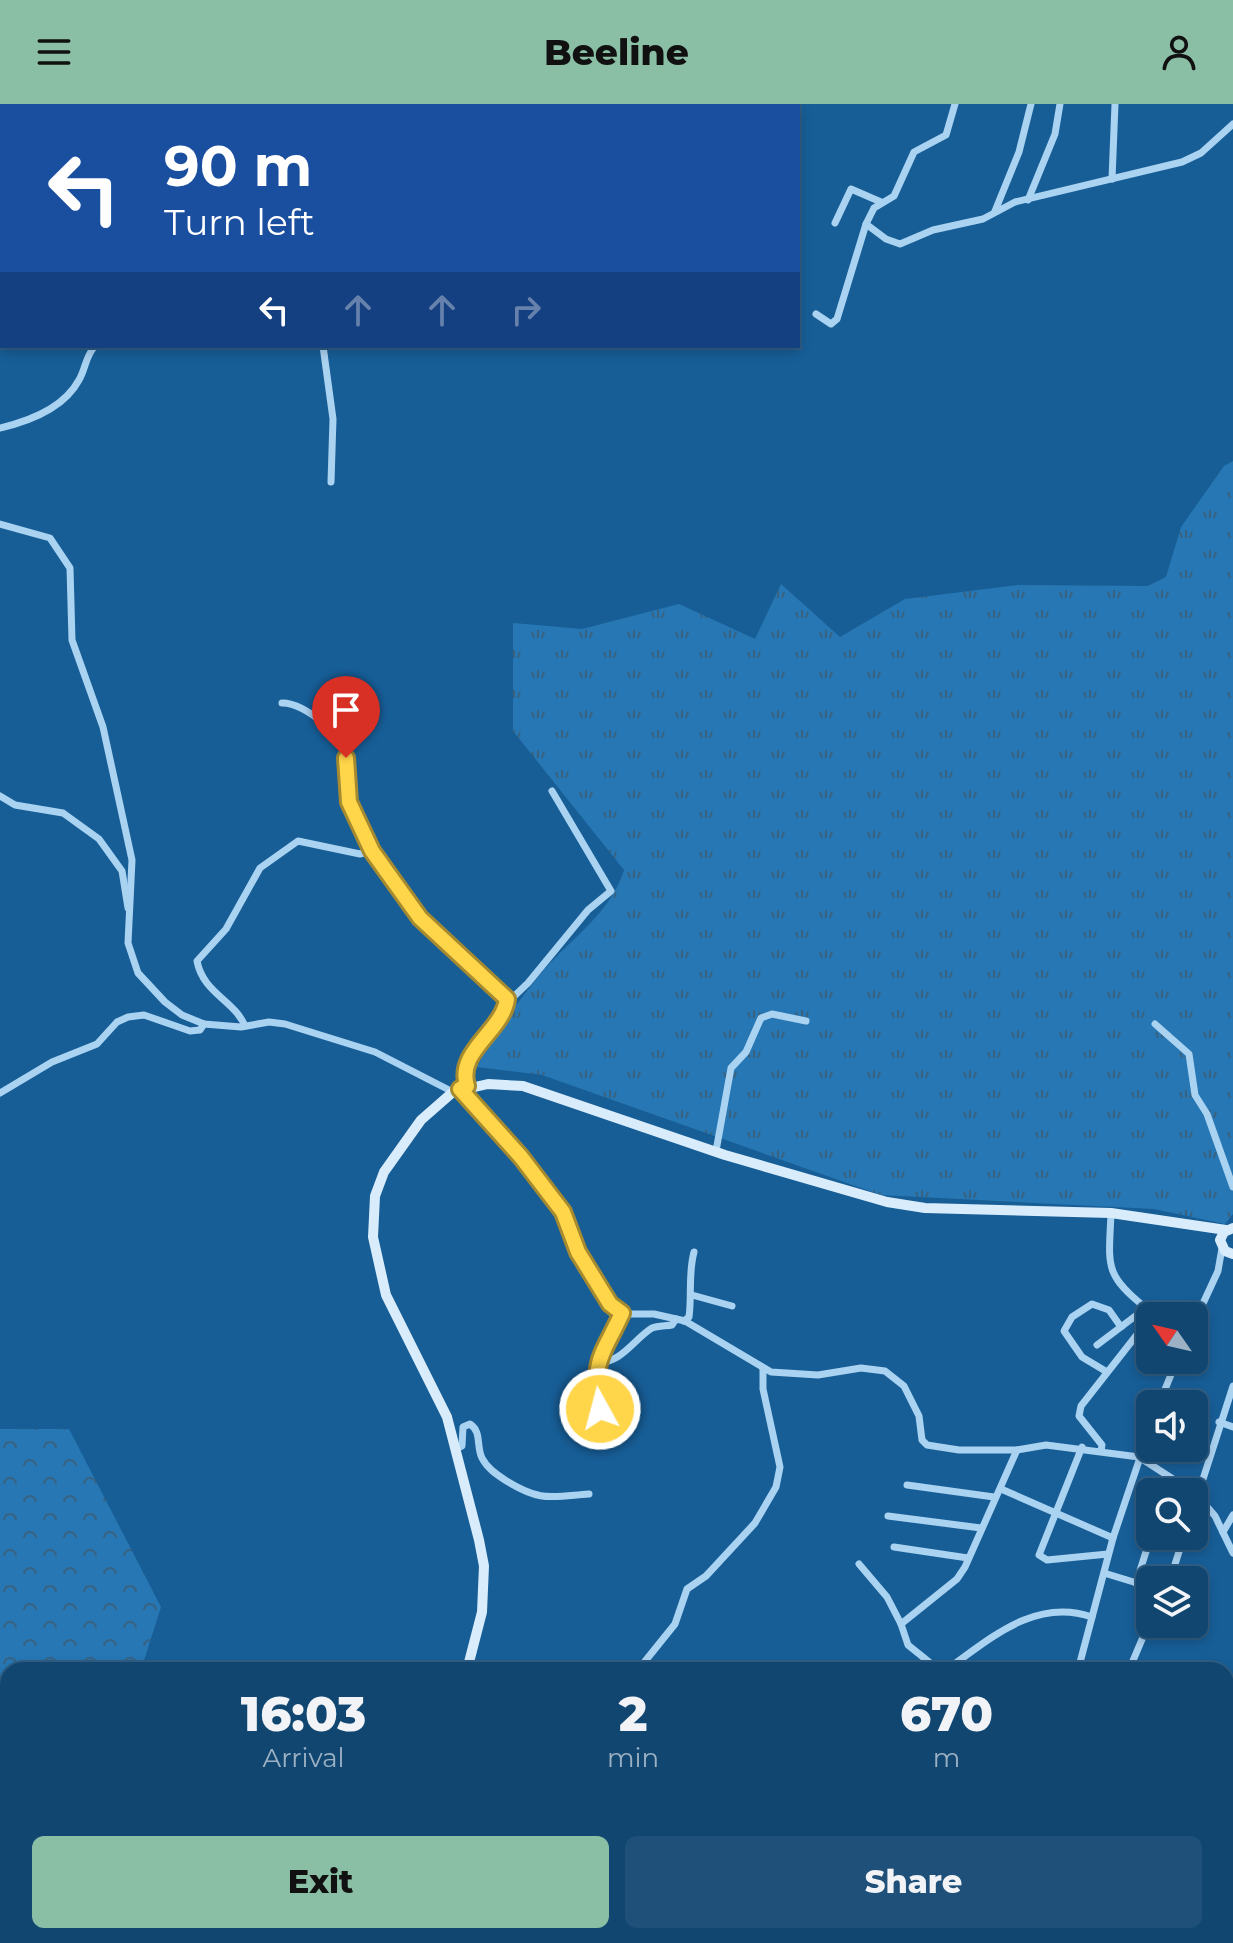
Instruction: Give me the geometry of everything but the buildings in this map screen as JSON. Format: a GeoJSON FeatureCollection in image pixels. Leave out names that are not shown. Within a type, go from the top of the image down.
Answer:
{"type":"FeatureCollection","features":[{"type":"Feature","properties":{"kind":"street"},"geometry":{"type":"LineString","coordinates":[[816,314],[831,324],[837,319],[866,224],[874,208],[894,196],[914,152],[946,135],[955,104]]}},
{"type":"Feature","properties":{"kind":"street"},"geometry":{"type":"LineString","coordinates":[[994,213],[1019,152],[1031,104]]}},
{"type":"Feature","properties":{"kind":"street"},"geometry":{"type":"LineString","coordinates":[[1028,200],[1055,134],[1060,104]]}},
{"type":"Feature","properties":{"kind":"street"},"geometry":{"type":"LineString","coordinates":[[1112,179],[1115,104]]}},
{"type":"Feature","properties":{"kind":"street"},"geometry":{"type":"LineString","coordinates":[[866,224],[886,239],[900,244],[933,230],[970,224],[1028,200],[1196,157],[1233,124]]}},
{"type":"Feature","properties":{"kind":"street"},"geometry":{"type":"LineString","coordinates":[[835,223],[851,189],[881,202]]}},
{"type":"Feature","properties":{"kind":"street"},"geometry":{"type":"LineString","coordinates":[[0,428],[39,415],[65,398],[79,381],[86,359],[94,348]]}},
{"type":"Feature","properties":{"kind":"street"},"geometry":{"type":"LineString","coordinates":[[323,348],[333,419],[331,482]]}},
{"type":"Feature","properties":{"kind":"street"},"geometry":{"type":"LineString","coordinates":[[0,524],[50,538],[70,568],[74,594],[72,640],[103,727],[132,860],[129,922]]}},
{"type":"Feature","properties":{"kind":"street"},"geometry":{"type":"LineString","coordinates":[[282,703],[300,704],[314,714],[342,751],[349,802],[372,851],[420,918],[504,996],[507,1003]]}},
{"type":"Feature","properties":{"kind":"street"},"geometry":{"type":"LineString","coordinates":[[460,1089],[468,1061],[507,1003],[528,983],[588,910],[611,891],[552,791]]}},
{"type":"Feature","properties":{"kind":"street"},"geometry":{"type":"LineString","coordinates":[[0,796],[15,805],[63,813],[105,844],[124,876],[130,954],[138,973],[182,1015],[204,1024],[245,1026],[269,1022],[311,1031],[375,1052],[460,1089],[521,1157],[563,1212],[578,1252],[610,1304],[622,1313],[680,1320],[733,1347],[763,1369],[797,1375],[861,1368],[885,1371],[904,1386],[919,1416],[922,1440],[927,1445],[959,1450],[1017,1450],[1046,1445],[1082,1447],[1136,1457]]}},
{"type":"Feature","properties":{"kind":"street"},"geometry":{"type":"LineString","coordinates":[[245,1026],[239,1014],[210,991],[197,961],[226,929],[257,872],[298,841],[360,854],[372,851]]}},
{"type":"Feature","properties":{"kind":"street"},"geometry":{"type":"LineString","coordinates":[[716,1151],[731,1068],[746,1052],[761,1018],[772,1014],[806,1021]]}},
{"type":"Feature","properties":{"kind":"street"},"geometry":{"type":"LineString","coordinates":[[0,1093],[52,1062],[97,1044],[117,1022],[128,1017],[144,1015],[190,1031],[200,1030],[204,1024]]}},
{"type":"Feature","properties":{"kind":"street"},"geometry":{"type":"LineString","coordinates":[[1155,1024],[1189,1054],[1195,1095],[1207,1114],[1233,1187]]}},
{"type":"Feature","properties":{"kind":"street"},"geometry":{"type":"LineString","coordinates":[[469,1662],[480,1626],[484,1566],[441,1400],[386,1295],[373,1237],[375,1196],[384,1172],[421,1120],[460,1089],[500,1083],[523,1086],[716,1151],[887,1202],[925,1208],[1111,1213],[1230,1229]]}},
{"type":"Feature","properties":{"kind":"street"},"geometry":{"type":"LineString","coordinates":[[1111,1213],[1109,1254],[1112,1274],[1120,1287],[1137,1302]]}},
{"type":"Feature","properties":{"kind":"street"},"geometry":{"type":"LineString","coordinates":[[1198,1226],[1233,1256],[1218,1271]]}},
{"type":"Feature","properties":{"kind":"street"},"geometry":{"type":"LineString","coordinates":[[1204,1302],[1218,1271],[1221,1237],[1230,1229]]}},
{"type":"Feature","properties":{"kind":"street"},"geometry":{"type":"LineString","coordinates":[[597,1362],[603,1364],[632,1348],[650,1330],[689,1317],[692,1295],[689,1271],[694,1252]]}},
{"type":"Feature","properties":{"kind":"street"},"geometry":{"type":"LineString","coordinates":[[692,1295],[732,1306]]}},
{"type":"Feature","properties":{"kind":"street"},"geometry":{"type":"LineString","coordinates":[[1107,1372],[1082,1357],[1064,1331],[1072,1317],[1092,1304],[1109,1310],[1121,1327]]}},
{"type":"Feature","properties":{"kind":"street"},"geometry":{"type":"LineString","coordinates":[[610,1430],[609,1419],[600,1409],[595,1376],[597,1362],[622,1313]]}},
{"type":"Feature","properties":{"kind":"street"},"geometry":{"type":"LineString","coordinates":[[1097,1345],[1121,1327],[1136,1320]]}},
{"type":"Feature","properties":{"kind":"street"},"geometry":{"type":"LineString","coordinates":[[1101,1451],[1102,1445],[1079,1411],[1136,1334]]}},
{"type":"Feature","properties":{"kind":"street"},"geometry":{"type":"LineString","coordinates":[[645,1662],[670,1631],[687,1589],[706,1576],[755,1523],[776,1487],[780,1467],[763,1389],[763,1369]]}},
{"type":"Feature","properties":{"kind":"street"},"geometry":{"type":"LineString","coordinates":[[1200,1478],[1233,1386]]}},
{"type":"Feature","properties":{"kind":"street"},"geometry":{"type":"LineString","coordinates":[[1219,1422],[1233,1427]]}},
{"type":"Feature","properties":{"kind":"street"},"geometry":{"type":"LineString","coordinates":[[455,1449],[463,1444],[463,1427],[470,1424],[477,1432],[483,1460],[492,1472],[527,1494],[540,1497],[589,1494]]}},
{"type":"Feature","properties":{"kind":"street"},"geometry":{"type":"LineString","coordinates":[[1082,1447],[1040,1551],[1042,1559],[1108,1554]]}},
{"type":"Feature","properties":{"kind":"street"},"geometry":{"type":"LineString","coordinates":[[901,1624],[957,1579],[1017,1450]]}},
{"type":"Feature","properties":{"kind":"street"},"geometry":{"type":"LineString","coordinates":[[1080,1662],[1108,1554],[1137,1462]]}},
{"type":"Feature","properties":{"kind":"street"},"geometry":{"type":"LineString","coordinates":[[1147,1462],[1171,1478]]}},
{"type":"Feature","properties":{"kind":"street"},"geometry":{"type":"LineString","coordinates":[[907,1485],[994,1497]]}},
{"type":"Feature","properties":{"kind":"street"},"geometry":{"type":"LineString","coordinates":[[1001,1489],[1113,1538]]}},
{"type":"Feature","properties":{"kind":"street"},"geometry":{"type":"LineString","coordinates":[[1208,1505],[1233,1553]]}},
{"type":"Feature","properties":{"kind":"street"},"geometry":{"type":"LineString","coordinates":[[1223,1532],[1233,1515]]}},
{"type":"Feature","properties":{"kind":"street"},"geometry":{"type":"LineString","coordinates":[[888,1516],[981,1528]]}},
{"type":"Feature","properties":{"kind":"street"},"geometry":{"type":"LineString","coordinates":[[894,1547],[968,1558]]}},
{"type":"Feature","properties":{"kind":"street"},"geometry":{"type":"LineString","coordinates":[[859,1564],[887,1597],[908,1645],[929,1662]]}},
{"type":"Feature","properties":{"kind":"street"},"geometry":{"type":"LineString","coordinates":[[1104,1573],[1136,1583]]}},
{"type":"Feature","properties":{"kind":"street"},"geometry":{"type":"LineString","coordinates":[[958,1662],[1029,1616],[1073,1611],[1092,1617]]}},
{"type":"Feature","properties":{"kind":"street"},"geometry":{"type":"LineString","coordinates":[[1132,1662],[1143,1638]]}},
{"type":"Feature","properties":{"kind":"green space"},"geometry":{"type":"Polygon","coordinates":[[[1233,461],[1233,1214],[1225,1224],[1154,1209],[881,1195],[542,1075],[477,1067],[500,1029],[544,970],[610,899],[624,870],[513,731],[513,623],[582,629],[679,604],[755,639],[781,584],[840,637],[905,599],[1018,585],[1148,586],[1166,577],[1181,527],[1224,466],[1233,461]]]}},
{"type":"Feature","properties":{"kind":"green space"},"geometry":{"type":"Polygon","coordinates":[[[0,1429],[69,1429],[161,1607],[144,1662],[0,1662],[0,1429]]]}},
{"type":"Feature","properties":{"kind":"route"},"geometry":{"type":"LineString","coordinates":[[346,758],[349,802],[372,851],[420,918],[507,999],[499,1017],[468,1061],[464,1073],[467,1086],[460,1089],[474,1109],[521,1157],[563,1212],[578,1252],[610,1304],[622,1313],[597,1362],[595,1376],[600,1409]]}}]}
